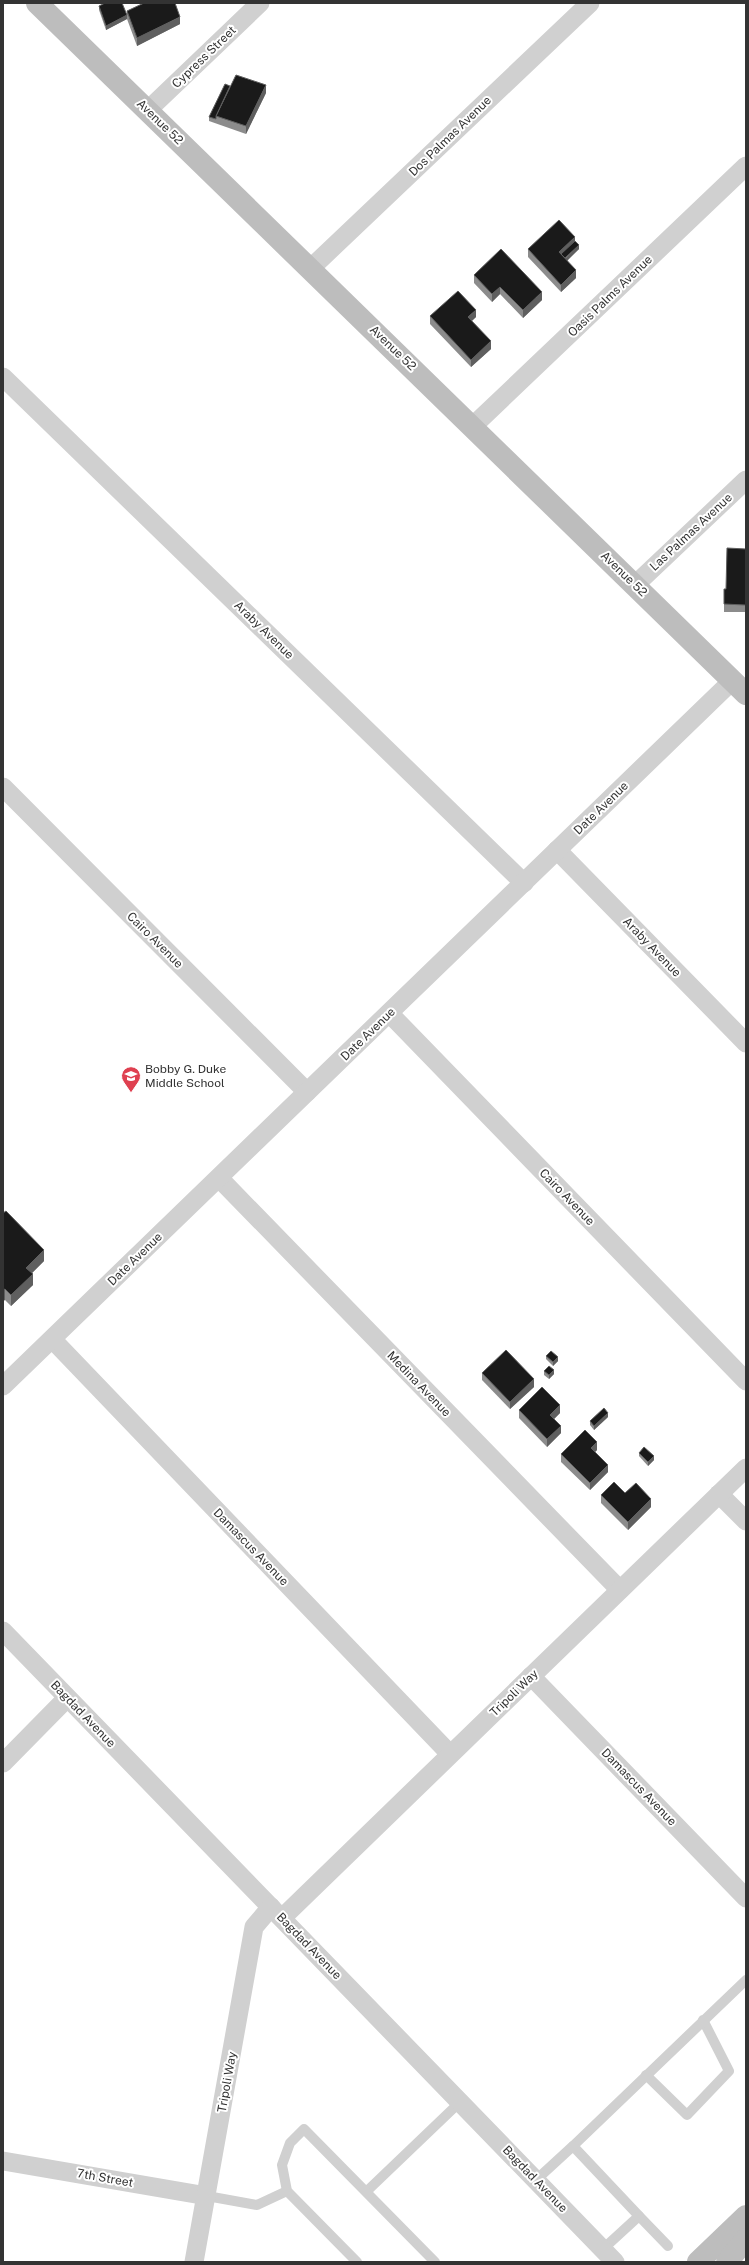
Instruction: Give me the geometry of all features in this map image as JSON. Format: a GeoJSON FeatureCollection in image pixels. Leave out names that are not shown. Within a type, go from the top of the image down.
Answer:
{"type":"FeatureCollection","features":[{"type":"Feature","properties":{"kind":"main road","name":"Avenue 52"},"geometry":{"type":"LineString","coordinates":[[37,3],[473,426],[739,688]]}},
{"type":"Feature","properties":{"kind":"main road"},"geometry":{"type":"LineString","coordinates":[[698,2262],[746,2216]]}},
{"type":"Feature","properties":{"kind":"main road"},"geometry":{"type":"LineString","coordinates":[[727,2262],[746,2239]]}},
{"type":"Feature","properties":{"kind":"street","name":"Cypress Street"},"geometry":{"type":"LineString","coordinates":[[148,110],[260,3]]}},
{"type":"Feature","properties":{"kind":"street","name":"Dos Palmas Avenue"},"geometry":{"type":"LineString","coordinates":[[311,268],[590,3]]}},
{"type":"Feature","properties":{"kind":"street","name":"Oasis Palms Avenue"},"geometry":{"type":"LineString","coordinates":[[473,426],[746,166]]}},
{"type":"Feature","properties":{"kind":"street","name":"Araby Avenue"},"geometry":{"type":"LineString","coordinates":[[3,377],[524,882]]}},
{"type":"Feature","properties":{"kind":"street","name":"Las Palmas Avenue"},"geometry":{"type":"LineString","coordinates":[[635,585],[746,480]]}},
{"type":"Feature","properties":{"kind":"street","name":"Date Avenue"},"geometry":{"type":"LineString","coordinates":[[3,1386],[557,850],[739,688]]}},
{"type":"Feature","properties":{"kind":"street","name":"Cairo Avenue"},"geometry":{"type":"LineString","coordinates":[[3,788],[307,1092]]}},
{"type":"Feature","properties":{"kind":"street","name":"Araby Avenue"},"geometry":{"type":"LineString","coordinates":[[557,850],[746,1043]]}},
{"type":"Feature","properties":{"kind":"street","name":"Cairo Avenue"},"geometry":{"type":"LineString","coordinates":[[389,1013],[746,1381]]}},
{"type":"Feature","properties":{"kind":"street","name":"Medina Avenue"},"geometry":{"type":"LineString","coordinates":[[219,1178],[620,1590]]}},
{"type":"Feature","properties":{"kind":"street","name":"Damascus Avenue"},"geometry":{"type":"LineString","coordinates":[[52,1339],[450,1754]]}},
{"type":"Feature","properties":{"kind":"street","name":"Tripoli Way"},"geometry":{"type":"LineString","coordinates":[[194,2262],[254,1927],[276,1912],[450,1754],[746,1468]]}},
{"type":"Feature","properties":{"kind":"street"},"geometry":{"type":"LineString","coordinates":[[719,1494],[746,1521]]}},
{"type":"Feature","properties":{"kind":"street","name":"Bagdad Avenue"},"geometry":{"type":"LineString","coordinates":[[3,1631],[609,2256]]}},
{"type":"Feature","properties":{"kind":"street","name":"Damascus Avenue"},"geometry":{"type":"LineString","coordinates":[[531,1676],[746,1898]]}},
{"type":"Feature","properties":{"kind":"street"},"geometry":{"type":"LineString","coordinates":[[3,1763],[68,1698]]}},
{"type":"Feature","properties":{"kind":"street","name":"7th Street"},"geometry":{"type":"LineString","coordinates":[[3,2161],[207,2196]]}},
{"type":"Feature","properties":{"kind":"lane"},"geometry":{"type":"LineString","coordinates":[[536,2180],[746,1980]]}},
{"type":"Feature","properties":{"kind":"lane"},"geometry":{"type":"LineString","coordinates":[[646,2075],[687,2115],[729,2071],[703,2020]]}},
{"type":"Feature","properties":{"kind":"lane"},"geometry":{"type":"LineString","coordinates":[[367,2191],[460,2102]]}},
{"type":"Feature","properties":{"kind":"lane"},"geometry":{"type":"LineString","coordinates":[[357,2262],[287,2191],[282,2165],[290,2143],[304,2129],[367,2191],[435,2262]]}},
{"type":"Feature","properties":{"kind":"lane"},"geometry":{"type":"LineString","coordinates":[[573,2146],[668,2246]]}},
{"type":"Feature","properties":{"kind":"lane"},"geometry":{"type":"LineString","coordinates":[[207,2196],[258,2205],[287,2191]]}},
{"type":"Feature","properties":{"kind":"lane"},"geometry":{"type":"LineString","coordinates":[[609,2256],[639,2216]]}},
{"type":"Feature","properties":{"kind":"building"},"geometry":{"type":"Polygon","coordinates":[[[105,3],[122,3],[127,15],[106,26],[99,6],[105,3]]]}},
{"type":"Feature","properties":{"kind":"building"},"geometry":{"type":"Polygon","coordinates":[[[144,3],[175,3],[180,17],[137,38],[127,11],[144,3]]]}},
{"type":"Feature","properties":{"kind":"building"},"geometry":{"type":"Polygon","coordinates":[[[236,75],[266,85],[246,126],[216,116],[236,75]]]}},
{"type":"Feature","properties":{"kind":"building"},"geometry":{"type":"Polygon","coordinates":[[[225,84],[230,86],[216,119],[209,117],[225,84]]]}},
{"type":"Feature","properties":{"kind":"building"},"geometry":{"type":"Polygon","coordinates":[[[559,220],[575,237],[559,252],[576,270],[561,285],[528,249],[559,220]]]}},
{"type":"Feature","properties":{"kind":"building"},"geometry":{"type":"Polygon","coordinates":[[[575,241],[579,245],[565,258],[561,254],[575,241]]]}},
{"type":"Feature","properties":{"kind":"building"},"geometry":{"type":"Polygon","coordinates":[[[501,249],[542,292],[523,310],[500,287],[492,294],[474,275],[501,249]]]}},
{"type":"Feature","properties":{"kind":"building"},"geometry":{"type":"Polygon","coordinates":[[[458,291],[476,310],[468,317],[491,341],[471,360],[430,316],[458,291]]]}},
{"type":"Feature","properties":{"kind":"building"},"geometry":{"type":"Polygon","coordinates":[[[727,548],[746,549],[746,606],[724,604],[727,548]]]}},
{"type":"Feature","properties":{"kind":"building"},"geometry":{"type":"Polygon","coordinates":[[[6,1211],[44,1250],[26,1268],[33,1274],[11,1295],[5,1289],[3,1290],[3,1213],[6,1211]]]}},
{"type":"Feature","properties":{"kind":"building"},"geometry":{"type":"Polygon","coordinates":[[[506,1350],[534,1379],[510,1402],[482,1373],[506,1350]]]}},
{"type":"Feature","properties":{"kind":"building"},"geometry":{"type":"Polygon","coordinates":[[[551,1351],[558,1357],[553,1362],[546,1356],[551,1351]]]}},
{"type":"Feature","properties":{"kind":"building"},"geometry":{"type":"Polygon","coordinates":[[[549,1366],[554,1370],[549,1375],[544,1371],[549,1366]]]}},
{"type":"Feature","properties":{"kind":"building"},"geometry":{"type":"Polygon","coordinates":[[[542,1387],[560,1405],[550,1415],[561,1426],[547,1439],[519,1410],[542,1387]]]}},
{"type":"Feature","properties":{"kind":"building"},"geometry":{"type":"Polygon","coordinates":[[[604,1408],[608,1413],[594,1426],[590,1421],[604,1408]]]}},
{"type":"Feature","properties":{"kind":"building"},"geometry":{"type":"Polygon","coordinates":[[[585,1430],[597,1442],[591,1448],[608,1465],[590,1483],[561,1454],[585,1430]]]}},
{"type":"Feature","properties":{"kind":"building"},"geometry":{"type":"Polygon","coordinates":[[[644,1447],[654,1456],[648,1462],[639,1453],[644,1447]]]}},
{"type":"Feature","properties":{"kind":"building"},"geometry":{"type":"Polygon","coordinates":[[[614,1482],[625,1493],[636,1483],[651,1499],[628,1522],[601,1495],[614,1482]]]}},
{"type":"Feature","properties":{"kind":"place","name":"Bobby G. Duke Middle School"},"geometry":{"type":"Point","coordinates":[131,1093]}}]}
